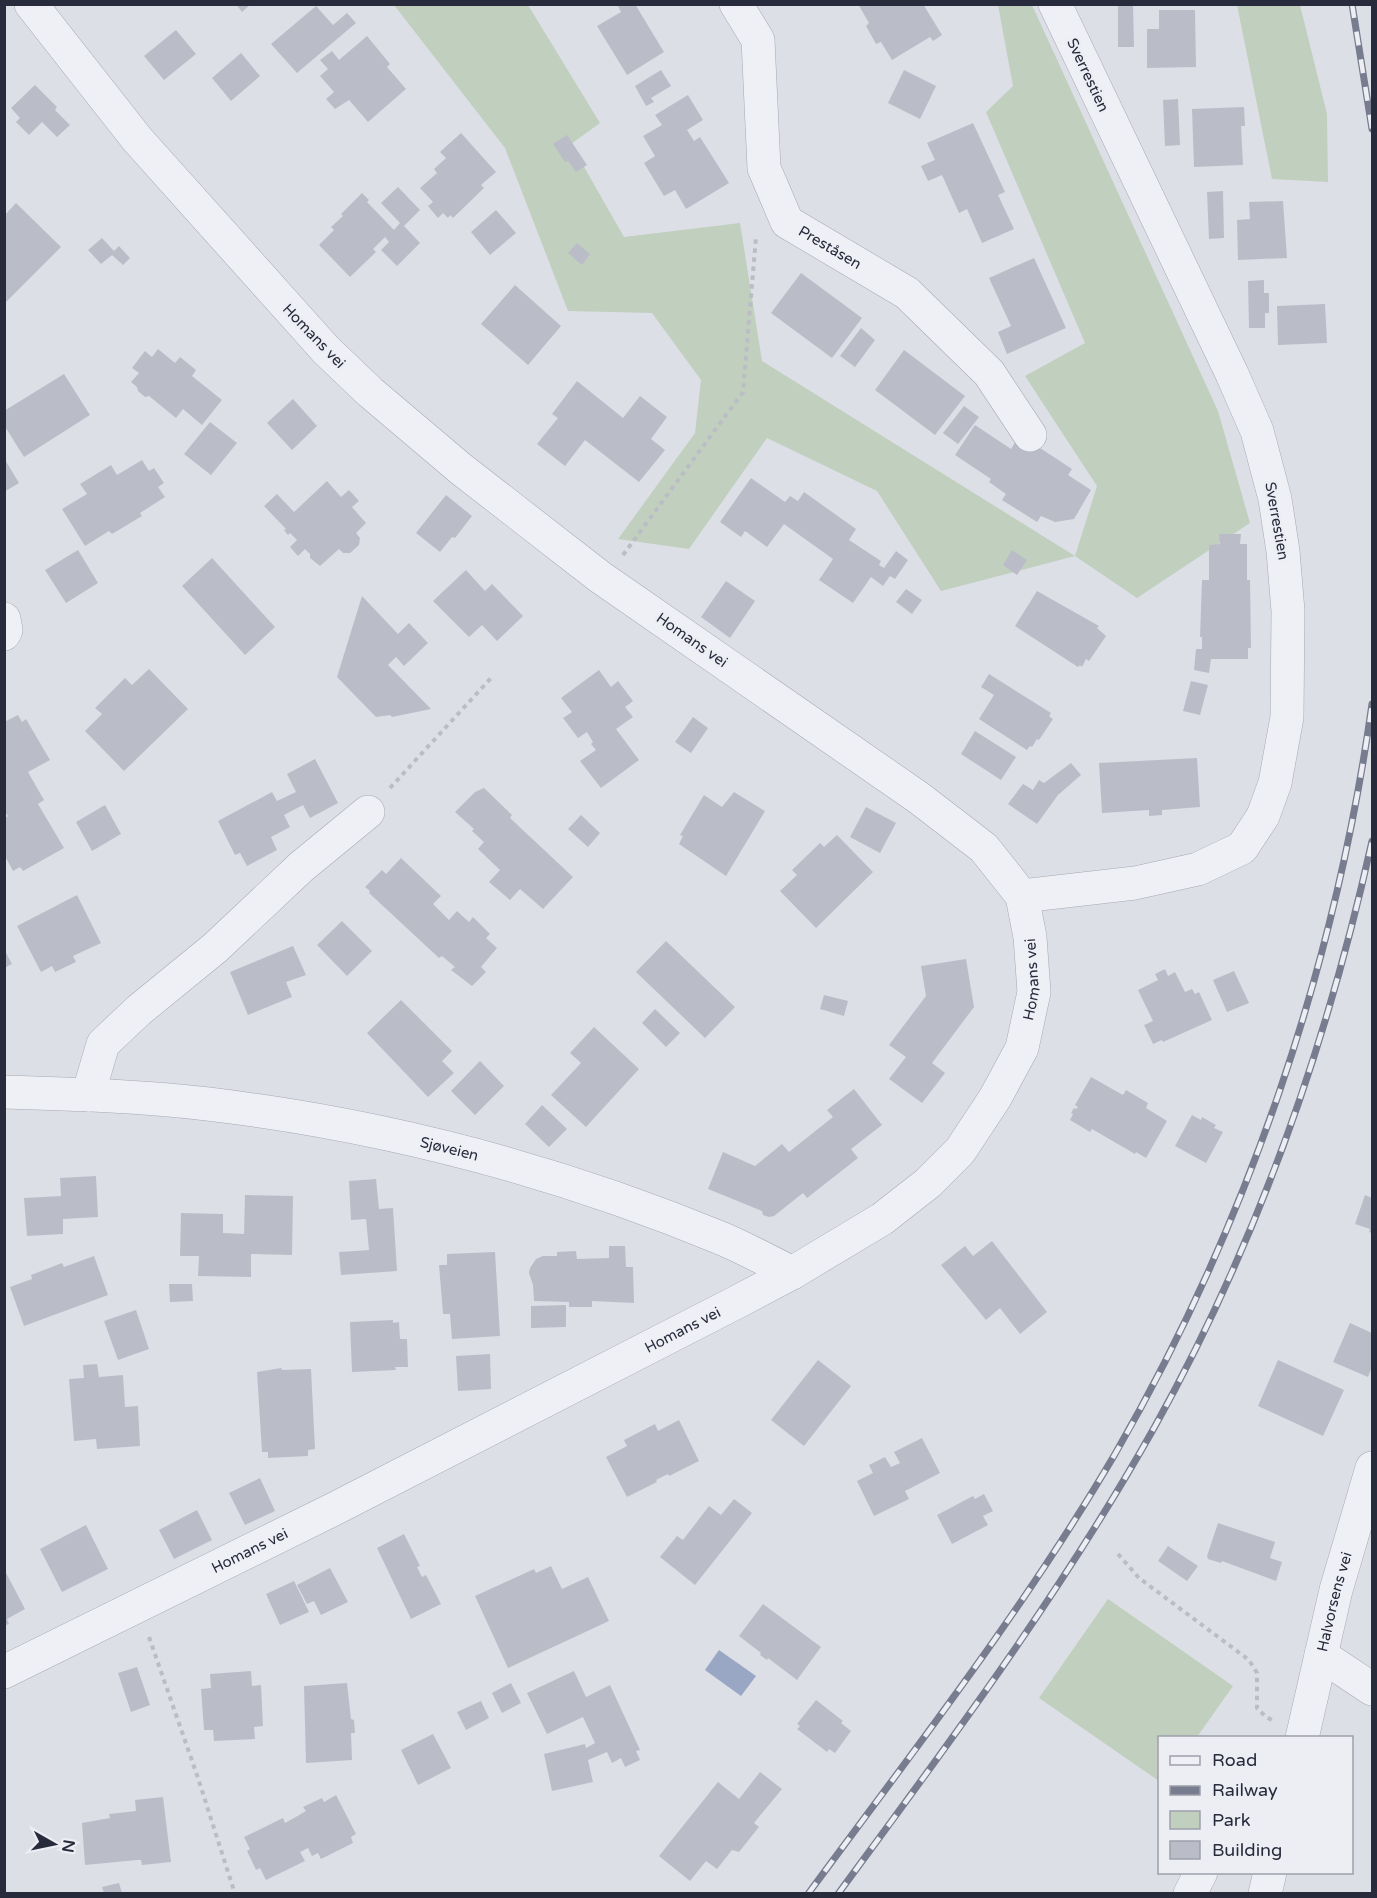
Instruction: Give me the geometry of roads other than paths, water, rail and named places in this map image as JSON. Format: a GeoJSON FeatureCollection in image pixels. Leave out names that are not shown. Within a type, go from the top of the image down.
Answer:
{"type":"FeatureCollection","features":[{"type":"Feature","properties":{"kind":"street","name":"Homans vei"},"geometry":{"type":"LineString","coordinates":[[4,1672],[334,1509],[792,1273],[882,1219],[928,1183],[960,1151],[995,1098],[1022,1048],[1034,992],[1030,937],[1022,896],[984,848],[919,798],[600,577],[461,469],[370,392],[326,350],[137,139],[31,4]]}},
{"type":"Feature","properties":{"kind":"street","name":"Preståsen"},"geometry":{"type":"LineString","coordinates":[[736,4],[758,40],[764,168],[787,222],[907,293],[989,374],[1030,435]]}},
{"type":"Feature","properties":{"kind":"street","name":"Sverrestien"},"geometry":{"type":"LineString","coordinates":[[1022,896],[1135,883],[1198,869],[1242,848],[1263,816],[1275,783],[1287,717],[1288,611],[1283,551],[1275,500],[1257,430],[1055,4]]}},
{"type":"Feature","properties":{"kind":"street"},"geometry":{"type":"LineString","coordinates":[[4,619],[6,630],[4,634]]}},
{"type":"Feature","properties":{"kind":"street"},"geometry":{"type":"LineString","coordinates":[[88,1095],[103,1044],[139,1010],[214,948],[301,867],[368,812]]}},
{"type":"Feature","properties":{"kind":"street","name":"Sjøveien"},"geometry":{"type":"LineString","coordinates":[[4,1092],[88,1095],[207,1104],[404,1138],[568,1182],[639,1206],[725,1240],[792,1273]]}},
{"type":"Feature","properties":{"kind":"street","name":"Halvorsens vei"},"geometry":{"type":"LineString","coordinates":[[1304,1733],[1336,1590],[1372,1468]]}},
{"type":"Feature","properties":{"kind":"street"},"geometry":{"type":"LineString","coordinates":[[1321,1655],[1372,1689]]}},
{"type":"Feature","properties":{"kind":"street"},"geometry":{"type":"LineString","coordinates":[[1190,1893],[1200,1874]]}},
{"type":"Feature","properties":{"kind":"street"},"geometry":{"type":"LineString","coordinates":[[1265,1893],[1270,1874]]}},
{"type":"Feature","properties":{"kind":"water"},"geometry":{"type":"Polygon","coordinates":[[[719,1650],[756,1676],[741,1696],[705,1670],[719,1650]]]}},
{"type":"Feature","properties":{"kind":"railway"},"geometry":{"type":"LineString","coordinates":[[1352,4],[1372,129]]}},
{"type":"Feature","properties":{"kind":"railway"},"geometry":{"type":"LineString","coordinates":[[808,1894],[967,1678],[1044,1567],[1115,1454],[1163,1366],[1206,1276],[1245,1185],[1280,1091],[1309,996],[1335,900],[1356,803],[1372,704]]}},
{"type":"Feature","properties":{"kind":"railway"},"geometry":{"type":"LineString","coordinates":[[838,1894],[963,1723],[1043,1608],[1119,1489],[1191,1359],[1256,1216],[1310,1068],[1354,917],[1372,841]]}}]}
